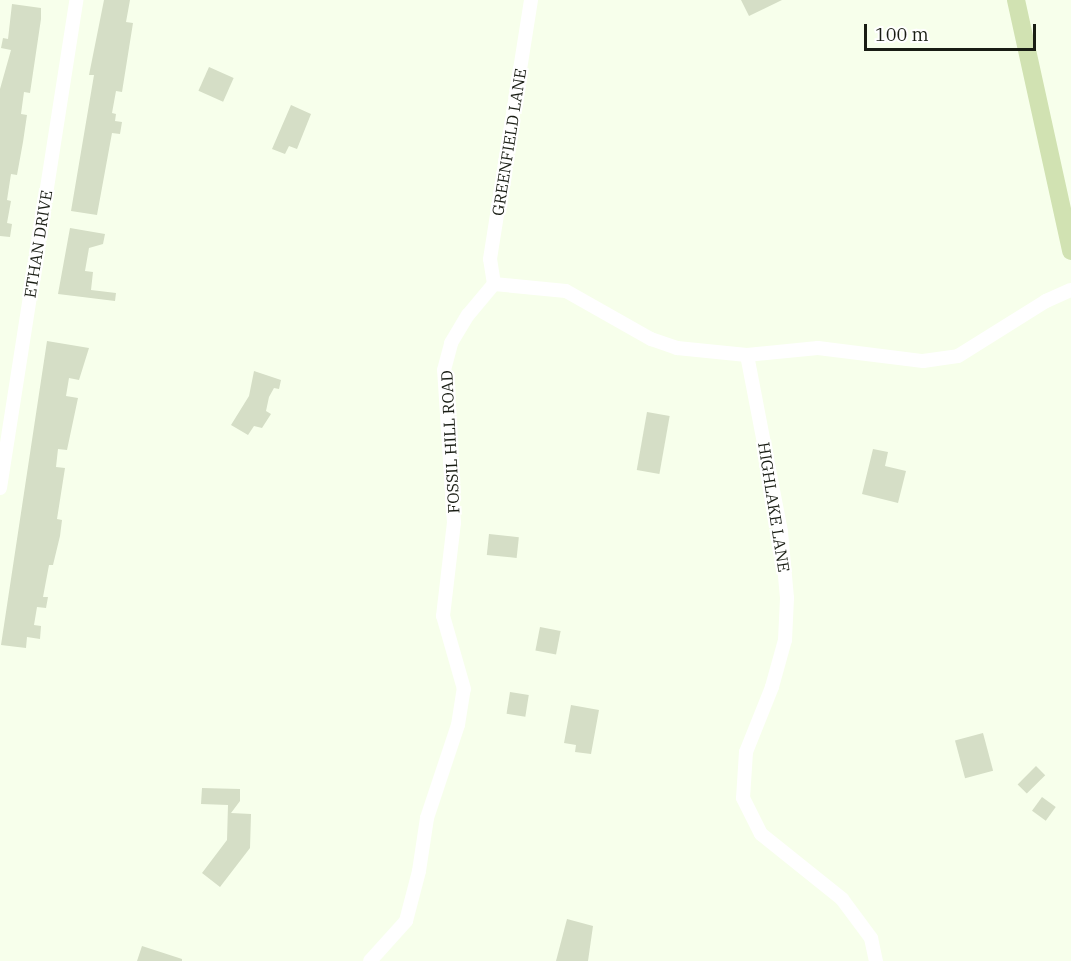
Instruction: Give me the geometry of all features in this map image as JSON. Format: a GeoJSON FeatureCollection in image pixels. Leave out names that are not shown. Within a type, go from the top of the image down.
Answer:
{"type":"FeatureCollection","features":[{"type":"Feature","properties":{"kind":"main road"},"geometry":{"type":"LineString","coordinates":[[1016,0],[1071,251]]}},
{"type":"Feature","properties":{"kind":"street","name":"ETHAN DRIVE"},"geometry":{"type":"LineString","coordinates":[[0,488],[76,0]]}},
{"type":"Feature","properties":{"kind":"street","name":"GREENFIELD LANE"},"geometry":{"type":"LineString","coordinates":[[494,284],[490,259],[531,0]]}},
{"type":"Feature","properties":{"kind":"street"},"geometry":{"type":"LineString","coordinates":[[494,284],[566,291],[651,339],[678,348],[747,355],[818,348],[939,360],[958,356],[1017,318],[1071,290]]}},
{"type":"Feature","properties":{"kind":"street","name":"FOSSIL HILL ROAD"},"geometry":{"type":"LineString","coordinates":[[370,961],[406,921],[419,872],[427,818],[458,725],[464,689],[443,616],[454,523],[444,370],[451,343],[468,315],[494,284]]}},
{"type":"Feature","properties":{"kind":"street","name":"HIGHLAKE LANE"},"geometry":{"type":"LineString","coordinates":[[747,355],[781,532],[787,598],[784,640],[775,678],[746,752],[743,798],[761,834],[842,899],[871,938],[876,961]]}},
{"type":"Feature","properties":{"kind":"building"},"geometry":{"type":"Polygon","coordinates":[[[104,0],[130,0],[126,22],[133,23],[122,92],[116,91],[112,113],[116,114],[115,121],[122,122],[120,134],[112,133],[97,215],[71,211],[94,75],[89,75],[104,0]]]}},
{"type":"Feature","properties":{"kind":"building"},"geometry":{"type":"Polygon","coordinates":[[[741,0],[782,0],[749,16],[741,0]]]}},
{"type":"Feature","properties":{"kind":"building"},"geometry":{"type":"Polygon","coordinates":[[[12,4],[41,8],[41,19],[30,93],[24,92],[21,114],[27,115],[17,175],[11,174],[7,200],[11,201],[7,223],[12,224],[10,237],[0,236],[0,89],[11,50],[1,48],[3,38],[8,39],[12,4]]]}},
{"type":"Feature","properties":{"kind":"building"},"geometry":{"type":"Polygon","coordinates":[[[209,67],[234,78],[223,102],[198,91],[209,67]]]}},
{"type":"Feature","properties":{"kind":"building"},"geometry":{"type":"Polygon","coordinates":[[[291,105],[311,114],[297,149],[289,146],[285,154],[272,149],[291,105]]]}},
{"type":"Feature","properties":{"kind":"building"},"geometry":{"type":"Polygon","coordinates":[[[70,228],[105,234],[103,244],[89,248],[85,271],[93,272],[91,290],[116,293],[115,301],[58,294],[70,228]]]}},
{"type":"Feature","properties":{"kind":"building"},"geometry":{"type":"Polygon","coordinates":[[[47,341],[89,348],[79,380],[69,378],[66,396],[78,398],[67,450],[58,449],[56,467],[65,468],[57,519],[62,520],[60,536],[53,565],[49,565],[43,597],[48,597],[46,608],[37,607],[34,625],[41,626],[40,639],[27,637],[26,648],[1,645],[47,341]]]}},
{"type":"Feature","properties":{"kind":"building"},"geometry":{"type":"Polygon","coordinates":[[[254,371],[281,380],[279,389],[274,388],[269,397],[266,411],[271,414],[262,428],[254,426],[248,435],[231,425],[249,396],[254,371]]]}},
{"type":"Feature","properties":{"kind":"building"},"geometry":{"type":"Polygon","coordinates":[[[647,412],[670,416],[659,474],[637,470],[647,412]]]}},
{"type":"Feature","properties":{"kind":"building"},"geometry":{"type":"Polygon","coordinates":[[[873,449],[888,452],[885,466],[906,471],[898,503],[862,494],[873,449]]]}},
{"type":"Feature","properties":{"kind":"building"},"geometry":{"type":"Polygon","coordinates":[[[489,534],[519,537],[517,558],[487,555],[489,534]]]}},
{"type":"Feature","properties":{"kind":"building"},"geometry":{"type":"Polygon","coordinates":[[[540,627],[561,631],[556,655],[535,651],[540,627]]]}},
{"type":"Feature","properties":{"kind":"building"},"geometry":{"type":"Polygon","coordinates":[[[510,692],[529,695],[525,717],[507,714],[510,692]]]}},
{"type":"Feature","properties":{"kind":"building"},"geometry":{"type":"Polygon","coordinates":[[[571,705],[599,710],[591,754],[575,752],[576,745],[564,743],[571,705]]]}},
{"type":"Feature","properties":{"kind":"building"},"geometry":{"type":"Polygon","coordinates":[[[983,733],[993,771],[965,778],[955,741],[983,733]]]}},
{"type":"Feature","properties":{"kind":"building"},"geometry":{"type":"Polygon","coordinates":[[[1036,766],[1045,775],[1027,794],[1018,784],[1036,766]]]}},
{"type":"Feature","properties":{"kind":"building"},"geometry":{"type":"Polygon","coordinates":[[[202,788],[240,789],[240,801],[231,813],[251,814],[250,848],[220,887],[202,873],[227,840],[228,805],[201,804],[202,788]]]}},
{"type":"Feature","properties":{"kind":"building"},"geometry":{"type":"Polygon","coordinates":[[[1042,797],[1056,807],[1046,821],[1032,811],[1042,797]]]}},
{"type":"Feature","properties":{"kind":"building"},"geometry":{"type":"Polygon","coordinates":[[[567,919],[593,926],[588,961],[556,961],[567,919]]]}},
{"type":"Feature","properties":{"kind":"building"},"geometry":{"type":"Polygon","coordinates":[[[142,946],[182,959],[182,961],[137,961],[142,946]]]}}]}
